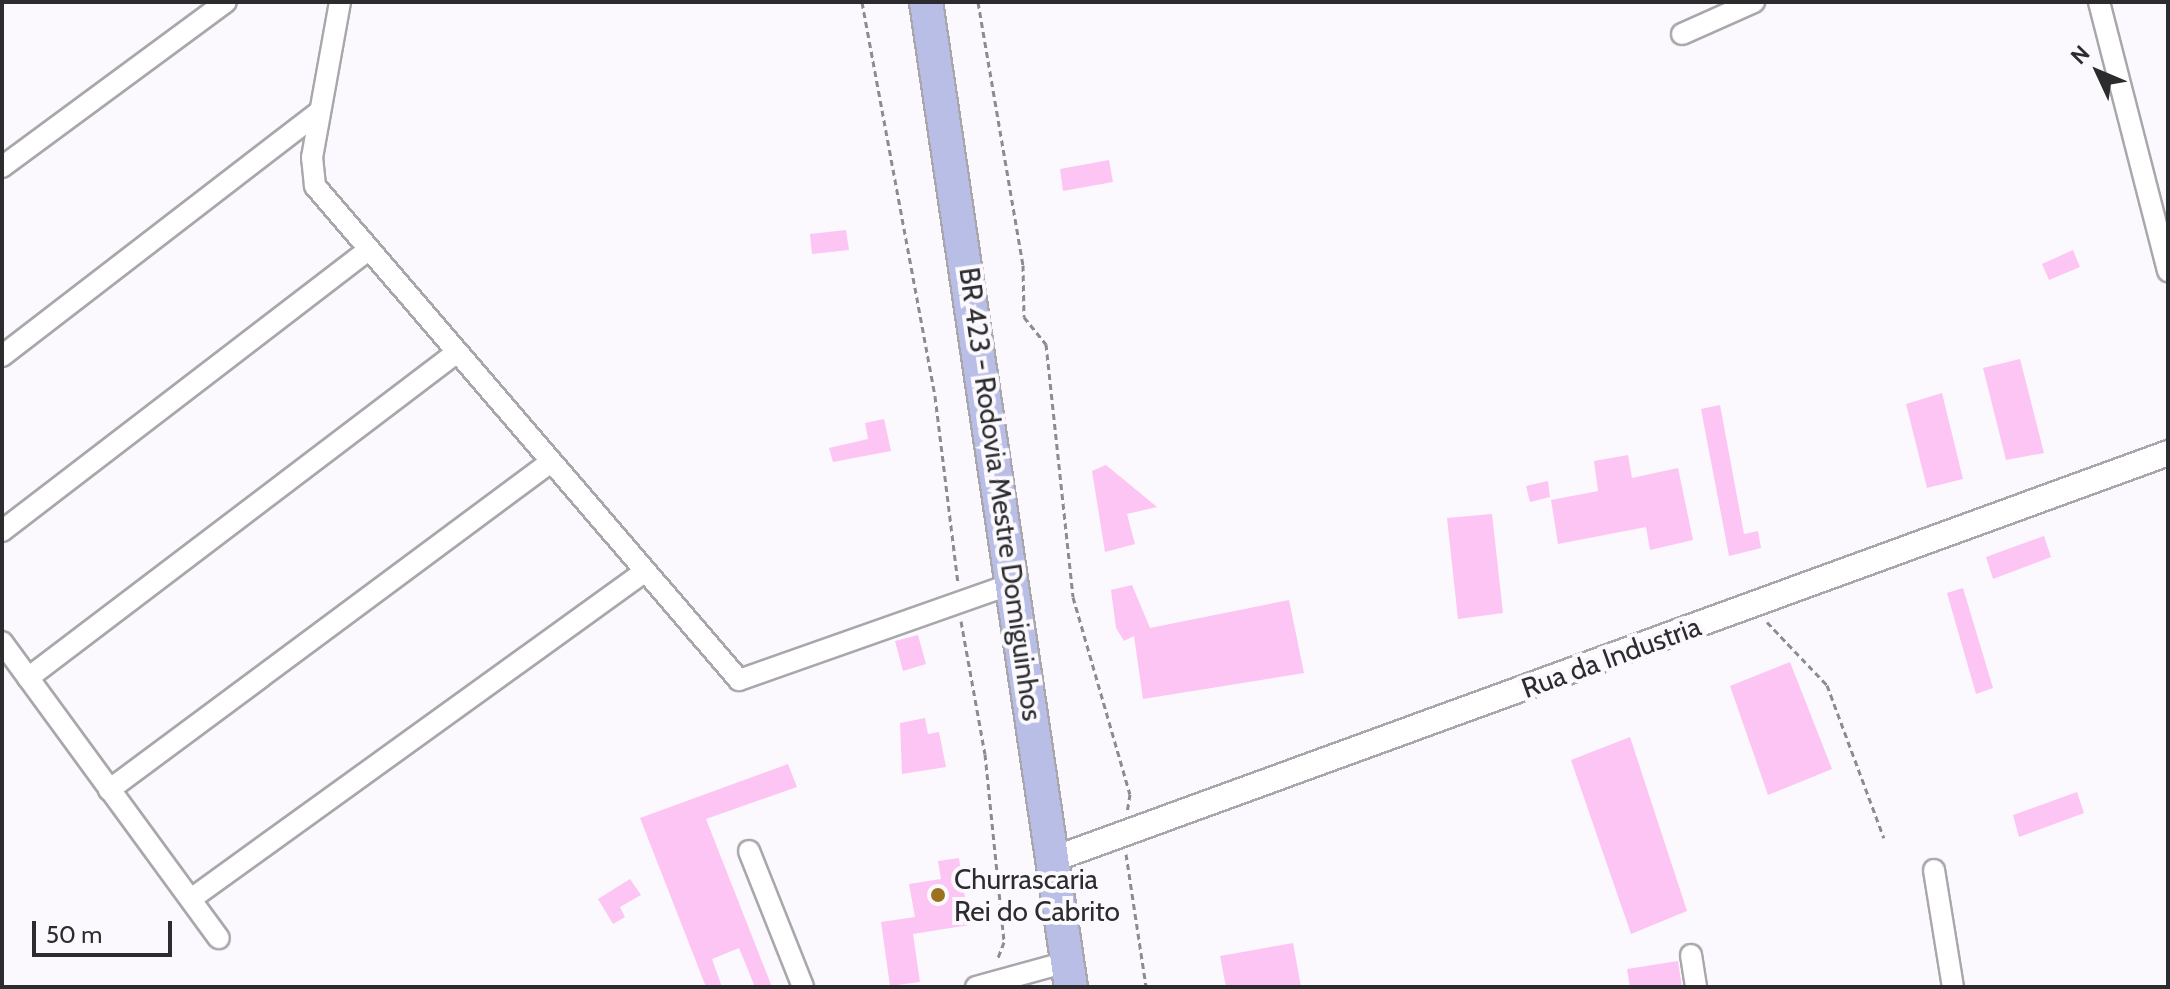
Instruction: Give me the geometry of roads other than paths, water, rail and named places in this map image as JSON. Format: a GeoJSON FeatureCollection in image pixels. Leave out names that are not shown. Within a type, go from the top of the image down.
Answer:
{"type":"FeatureCollection","features":[{"type":"Feature","properties":{"kind":"main road","name":"BR 423 - Rodovia Mestre Domiguinhos"},"geometry":{"type":"LineString","coordinates":[[932,5],[1069,974]]}},
{"type":"Feature","properties":{"kind":"street"},"geometry":{"type":"LineString","coordinates":[[2,167],[226,2]]}},
{"type":"Feature","properties":{"kind":"street"},"geometry":{"type":"LineString","coordinates":[[340,2],[320,111],[315,186],[366,252],[739,680],[1014,583]]}},
{"type":"Feature","properties":{"kind":"street"},"geometry":{"type":"LineString","coordinates":[[1682,34],[1754,2]]}},
{"type":"Feature","properties":{"kind":"street"},"geometry":{"type":"LineString","coordinates":[[2099,2],[2168,271]]}},
{"type":"Feature","properties":{"kind":"street"},"geometry":{"type":"LineString","coordinates":[[2,356],[320,111]]}},
{"type":"Feature","properties":{"kind":"street"},"geometry":{"type":"LineString","coordinates":[[2,531],[366,252]]}},
{"type":"Feature","properties":{"kind":"street"},"geometry":{"type":"LineString","coordinates":[[28,678],[456,353]]}},
{"type":"Feature","properties":{"kind":"street","name":"Rua da Industria"},"geometry":{"type":"LineString","coordinates":[[1054,859],[1758,605],[2168,453]]}},
{"type":"Feature","properties":{"kind":"street"},"geometry":{"type":"LineString","coordinates":[[109,790],[548,464]]}},
{"type":"Feature","properties":{"kind":"street"},"geometry":{"type":"LineString","coordinates":[[191,899],[644,572]]}},
{"type":"Feature","properties":{"kind":"street"},"geometry":{"type":"LineString","coordinates":[[2,642],[219,938]]}},
{"type":"Feature","properties":{"kind":"street"},"geometry":{"type":"LineString","coordinates":[[749,851],[803,987]]}},
{"type":"Feature","properties":{"kind":"street"},"geometry":{"type":"LineString","coordinates":[[1934,870],[1953,987]]}},
{"type":"Feature","properties":{"kind":"street"},"geometry":{"type":"LineString","coordinates":[[1691,955],[1696,987]]}},
{"type":"Feature","properties":{"kind":"street"},"geometry":{"type":"LineString","coordinates":[[984,986],[1069,974]]}},
{"type":"Feature","properties":{"kind":"place","name":"Churrascaria Rei do Cabrito"},"geometry":{"type":"Point","coordinates":[938,895]}}]}
